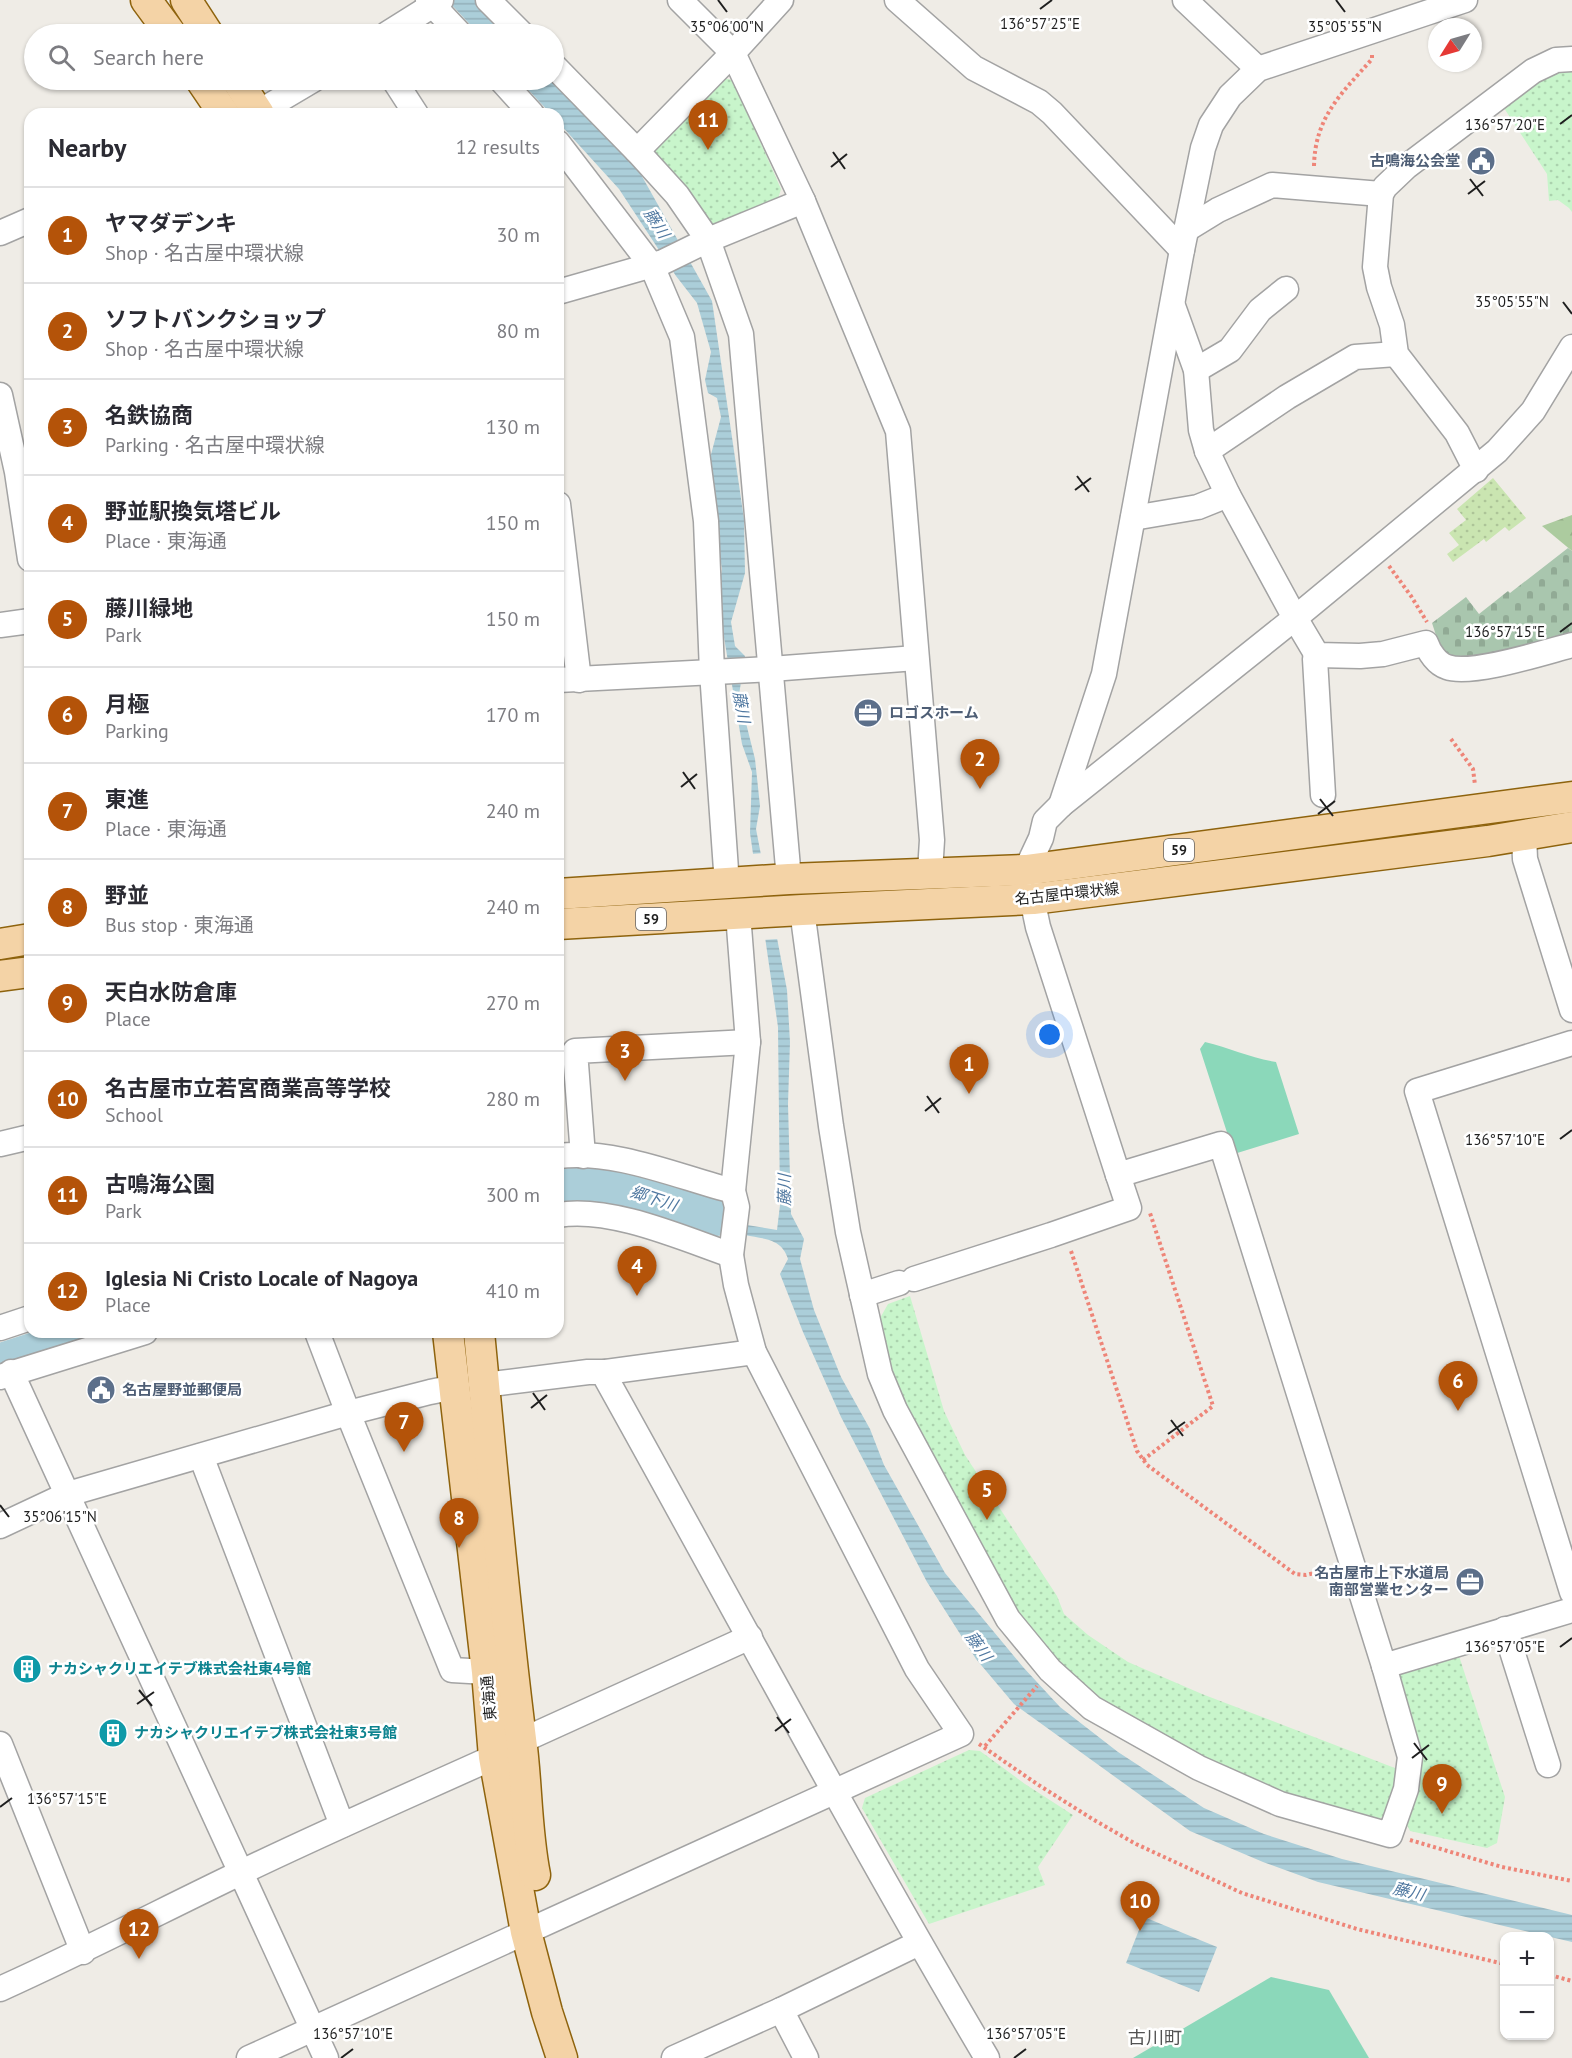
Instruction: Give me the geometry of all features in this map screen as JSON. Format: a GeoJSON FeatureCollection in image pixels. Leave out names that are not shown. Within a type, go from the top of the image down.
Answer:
{"type":"FeatureCollection","features":[{"type":"Feature","properties":{"kind":"main road"},"geometry":{"type":"LineString","coordinates":[[146,0],[164,24]]}},
{"type":"Feature","properties":{"kind":"main road"},"geometry":{"type":"LineString","coordinates":[[186,0],[202,24]]}},
{"type":"Feature","properties":{"kind":"main road"},"geometry":{"type":"LineString","coordinates":[[208,90],[220,108]]}},
{"type":"Feature","properties":{"kind":"main road"},"geometry":{"type":"LineString","coordinates":[[244,90],[256,108]]}},
{"type":"Feature","properties":{"kind":"main road","name":"名古屋中環状線"},"geometry":{"type":"LineString","coordinates":[[564,894],[787,879],[1026,870],[1572,797]]}},
{"type":"Feature","properties":{"kind":"main road","name":"名古屋中環状線"},"geometry":{"type":"LineString","coordinates":[[564,924],[1033,899],[1572,827]]}},
{"type":"Feature","properties":{"kind":"main road"},"geometry":{"type":"LineString","coordinates":[[0,944],[24,940]]}},
{"type":"Feature","properties":{"kind":"main road"},"geometry":{"type":"LineString","coordinates":[[0,976],[24,973]]}},
{"type":"Feature","properties":{"kind":"main road","name":"東海通"},"geometry":{"type":"LineString","coordinates":[[450,1338],[469,1386],[522,1741],[536,1928],[547,2012],[562,2058]]}},
{"type":"Feature","properties":{"kind":"main road","name":"東海通"},"geometry":{"type":"LineString","coordinates":[[478,1338],[469,1386],[494,1757],[536,1928],[581,2058]]}},
{"type":"Feature","properties":{"kind":"street"},"geometry":{"type":"LineString","coordinates":[[488,0],[512,24]]}},
{"type":"Feature","properties":{"kind":"street"},"geometry":{"type":"LineString","coordinates":[[680,0],[733,53],[802,201],[898,431],[932,840],[930,872]]}},
{"type":"Feature","properties":{"kind":"street"},"geometry":{"type":"LineString","coordinates":[[637,151],[733,53],[781,0]]}},
{"type":"Feature","properties":{"kind":"street"},"geometry":{"type":"LineString","coordinates":[[897,0],[974,68],[1039,102],[1184,239]]}},
{"type":"Feature","properties":{"kind":"street"},"geometry":{"type":"LineString","coordinates":[[1185,0],[1258,69]]}},
{"type":"Feature","properties":{"kind":"street"},"geometry":{"type":"LineString","coordinates":[[1061,806],[1104,674],[1184,239],[1203,148],[1211,125],[1230,96],[1258,69],[1465,0]]}},
{"type":"Feature","properties":{"kind":"street"},"geometry":{"type":"LineString","coordinates":[[402,24],[436,2],[452,24]]}},
{"type":"Feature","properties":{"kind":"street"},"geometry":{"type":"LineString","coordinates":[[1476,470],[1457,433],[1396,354],[1392,325],[1375,267],[1381,194],[1385,187],[1406,167],[1533,71],[1556,60],[1572,59]]}},
{"type":"Feature","properties":{"kind":"street"},"geometry":{"type":"LineString","coordinates":[[564,76],[677,195],[704,243],[741,334],[766,669],[787,879]]}},
{"type":"Feature","properties":{"kind":"street"},"geometry":{"type":"LineString","coordinates":[[267,108],[297,90]]}},
{"type":"Feature","properties":{"kind":"street"},"geometry":{"type":"LineString","coordinates":[[400,90],[412,108]]}},
{"type":"Feature","properties":{"kind":"street"},"geometry":{"type":"LineString","coordinates":[[510,90],[527,108]]}},
{"type":"Feature","properties":{"kind":"street"},"geometry":{"type":"LineString","coordinates":[[564,150],[657,264],[682,338],[706,521],[733,883]]}},
{"type":"Feature","properties":{"kind":"street"},"geometry":{"type":"LineString","coordinates":[[1184,239],[1218,210],[1272,185],[1381,194]]}},
{"type":"Feature","properties":{"kind":"street"},"geometry":{"type":"LineString","coordinates":[[564,290],[657,264],[802,201]]}},
{"type":"Feature","properties":{"kind":"street"},"geometry":{"type":"LineString","coordinates":[[0,233],[24,223]]}},
{"type":"Feature","properties":{"kind":"street"},"geometry":{"type":"LineString","coordinates":[[1157,388],[1197,377],[1230,350],[1260,310],[1286,289]]}},
{"type":"Feature","properties":{"kind":"street"},"geometry":{"type":"LineString","coordinates":[[1172,304],[1197,377],[1201,430],[1207,450],[1228,495],[1317,655],[1323,795]]}},
{"type":"Feature","properties":{"kind":"street"},"geometry":{"type":"LineString","coordinates":[[862,1295],[1129,1208],[1038,927],[1026,870],[1041,838],[1045,821],[1476,470],[1497,451],[1533,411],[1572,347]]}},
{"type":"Feature","properties":{"kind":"street"},"geometry":{"type":"LineString","coordinates":[[1207,450],[1355,357],[1396,354]]}},
{"type":"Feature","properties":{"kind":"street"},"geometry":{"type":"LineString","coordinates":[[0,395],[14,448],[24,518]]}},
{"type":"Feature","properties":{"kind":"street"},"geometry":{"type":"LineString","coordinates":[[1133,519],[1198,507],[1228,495]]}},
{"type":"Feature","properties":{"kind":"street"},"geometry":{"type":"LineString","coordinates":[[564,610],[568,680],[916,658]]}},
{"type":"Feature","properties":{"kind":"street"},"geometry":{"type":"LineString","coordinates":[[0,625],[24,622]]}},
{"type":"Feature","properties":{"kind":"street"},"geometry":{"type":"LineString","coordinates":[[1317,655],[1372,655],[1426,643],[1429,652],[1444,667],[1455,669],[1477,668],[1572,645]]}},
{"type":"Feature","properties":{"kind":"street"},"geometry":{"type":"LineString","coordinates":[[1524,835],[1525,859],[1572,1010]]}},
{"type":"Feature","properties":{"kind":"street"},"geometry":{"type":"LineString","coordinates":[[796,910],[841,1192],[880,1374],[895,1410],[1008,1619],[1050,1670],[1092,1708],[1199,1768],[1280,1804],[1390,1835],[1406,1789],[1410,1757],[1384,1666],[1221,1144],[1118,1175]]}},
{"type":"Feature","properties":{"kind":"street"},"geometry":{"type":"LineString","coordinates":[[249,2058],[961,1734],[917,1669],[754,1352],[736,1285],[731,1255],[737,1207],[733,1191],[748,1042],[741,914]]}},
{"type":"Feature","properties":{"kind":"street"},"geometry":{"type":"LineString","coordinates":[[583,1156],[575,1051],[748,1042]]}},
{"type":"Feature","properties":{"kind":"street"},"geometry":{"type":"LineString","coordinates":[[1572,1044],[1417,1091],[1572,1592]]}},
{"type":"Feature","properties":{"kind":"street"},"geometry":{"type":"LineString","coordinates":[[0,1144],[24,1138]]}},
{"type":"Feature","properties":{"kind":"street"},"geometry":{"type":"LineString","coordinates":[[564,1156],[642,1163],[733,1191]]}},
{"type":"Feature","properties":{"kind":"street"},"geometry":{"type":"LineString","coordinates":[[564,1214],[597,1215],[627,1220],[731,1255]]}},
{"type":"Feature","properties":{"kind":"street"},"geometry":{"type":"LineString","coordinates":[[0,1328],[24,1320]]}},
{"type":"Feature","properties":{"kind":"street"},"geometry":{"type":"LineString","coordinates":[[125,1338],[6,1375],[68,1494],[326,2058]]}},
{"type":"Feature","properties":{"kind":"street"},"geometry":{"type":"LineString","coordinates":[[319,1338],[452,1670],[487,1672]]}},
{"type":"Feature","properties":{"kind":"street"},"geometry":{"type":"LineString","coordinates":[[0,1526],[68,1494],[348,1413],[430,1392],[754,1352]]}},
{"type":"Feature","properties":{"kind":"street"},"geometry":{"type":"LineString","coordinates":[[606,1372],[608,1380],[834,1791],[919,1943],[987,2058]]}},
{"type":"Feature","properties":{"kind":"street"},"geometry":{"type":"LineString","coordinates":[[201,1456],[342,1825]]}},
{"type":"Feature","properties":{"kind":"street"},"geometry":{"type":"LineString","coordinates":[[1384,1666],[1572,1610]]}},
{"type":"Feature","properties":{"kind":"street"},"geometry":{"type":"LineString","coordinates":[[1505,1629],[1548,1765]]}},
{"type":"Feature","properties":{"kind":"street"},"geometry":{"type":"LineString","coordinates":[[522,1741],[750,1637]]}},
{"type":"Feature","properties":{"kind":"street"},"geometry":{"type":"LineString","coordinates":[[1,1747],[83,1952]]}},
{"type":"Feature","properties":{"kind":"street"},"geometry":{"type":"LineString","coordinates":[[0,1989],[83,1952],[240,1873],[342,1825],[494,1757]]}},
{"type":"Feature","properties":{"kind":"street"},"geometry":{"type":"LineString","coordinates":[[674,2058],[700,2052],[919,1943]]}},
{"type":"Feature","properties":{"kind":"street"},"geometry":{"type":"LineString","coordinates":[[782,2010],[806,2058]]}},
{"type":"Feature","properties":{"kind":"path"},"geometry":{"type":"LineString","coordinates":[[1314,189],[1315,144],[1326,116],[1339,97],[1372,59],[1371,49]]}},
{"type":"Feature","properties":{"kind":"path"},"geometry":{"type":"LineString","coordinates":[[1387,563],[1425,616],[1430,629],[1426,643]]}},
{"type":"Feature","properties":{"kind":"path"},"geometry":{"type":"LineString","coordinates":[[1451,739],[1473,769],[1477,792]]}},
{"type":"Feature","properties":{"kind":"path"},"geometry":{"type":"LineString","coordinates":[[1143,1460],[1213,1406],[1149,1209]]}},
{"type":"Feature","properties":{"kind":"path"},"geometry":{"type":"LineString","coordinates":[[1064,1230],[1137,1451],[1147,1465],[1295,1574],[1306,1575],[1352,1564]]}},
{"type":"Feature","properties":{"kind":"path"},"geometry":{"type":"LineString","coordinates":[[985,1746],[1050,1670]]}},
{"type":"Feature","properties":{"kind":"path"},"geometry":{"type":"LineString","coordinates":[[961,1734],[985,1746],[1037,1784],[1136,1844],[1242,1893],[1357,1929],[1500,1963]]}},
{"type":"Feature","properties":{"kind":"path"},"geometry":{"type":"LineString","coordinates":[[1390,1835],[1502,1867],[1572,1881]]}},
{"type":"Feature","properties":{"kind":"path"},"geometry":{"type":"LineString","coordinates":[[1554,1976],[1572,1981]]}},
{"type":"Feature","properties":{"kind":"green space"},"geometry":{"type":"Polygon","coordinates":[[[1572,63],[1572,212],[1558,200],[1549,201],[1547,174],[1500,102],[1572,63]]]}},
{"type":"Feature","properties":{"kind":"green space"},"geometry":{"type":"Polygon","coordinates":[[[716,77],[733,80],[781,189],[778,199],[716,226],[705,222],[653,155],[652,145],[716,77]]]}},
{"type":"Feature","properties":{"kind":"green space"},"geometry":{"type":"Polygon","coordinates":[[[1493,478],[1526,518],[1509,531],[1505,527],[1486,542],[1484,539],[1453,562],[1447,554],[1459,545],[1449,533],[1466,520],[1457,509],[1493,478]]]}},
{"type":"Feature","properties":{"kind":"green space"},"geometry":{"type":"Polygon","coordinates":[[[1572,515],[1572,551],[1542,526],[1572,515]]]}},
{"type":"Feature","properties":{"kind":"green space"},"geometry":{"type":"Polygon","coordinates":[[[1568,548],[1572,551],[1572,637],[1480,663],[1443,657],[1432,623],[1466,597],[1479,614],[1568,548]]]}},
{"type":"Feature","properties":{"kind":"green space"},"geometry":{"type":"Polygon","coordinates":[[[1205,1042],[1276,1062],[1299,1134],[1234,1154],[1200,1049],[1205,1042]]]}},
{"type":"Feature","properties":{"kind":"green space"},"geometry":{"type":"Polygon","coordinates":[[[910,1296],[944,1411],[965,1455],[1057,1596],[1064,1614],[1088,1635],[1128,1662],[1202,1694],[1400,1770],[1388,1815],[1377,1819],[1327,1809],[1240,1779],[1085,1690],[1021,1621],[903,1404],[887,1363],[879,1320],[888,1304],[910,1296]]]}},
{"type":"Feature","properties":{"kind":"green space"},"geometry":{"type":"Polygon","coordinates":[[[1459,1656],[1505,1797],[1497,1843],[1487,1848],[1410,1831],[1404,1819],[1397,1675],[1459,1656]]]}},
{"type":"Feature","properties":{"kind":"green space"},"geometry":{"type":"Polygon","coordinates":[[[969,1750],[980,1751],[1073,1815],[1038,1867],[1045,1885],[929,1924],[862,1808],[865,1798],[969,1750]]]}},
{"type":"Feature","properties":{"kind":"green space"},"geometry":{"type":"Polygon","coordinates":[[[1271,1977],[1329,1990],[1369,2058],[1133,2058],[1271,1977]]]}},
{"type":"Feature","properties":{"kind":"water"},"geometry":{"type":"Polygon","coordinates":[[[447,0],[475,0],[499,24],[470,24],[447,0]]]}},
{"type":"Feature","properties":{"kind":"water","name":"藤川"},"geometry":{"type":"Polygon","coordinates":[[[528,90],[564,90],[630,155],[712,301],[744,519],[745,573],[731,622],[735,646],[745,656],[739,695],[755,759],[760,806],[756,829],[787,990],[790,1042],[788,1104],[791,1214],[804,1239],[800,1259],[814,1310],[841,1377],[870,1429],[884,1465],[945,1573],[1023,1667],[1060,1707],[1118,1752],[1204,1808],[1264,1834],[1342,1859],[1572,1915],[1572,1942],[1554,1938],[1554,1932],[1530,1932],[1318,1882],[1190,1831],[1014,1704],[976,1659],[927,1582],[841,1417],[803,1332],[780,1274],[788,1259],[785,1252],[777,1243],[745,1235],[747,1225],[777,1230],[780,1205],[778,1027],[750,833],[752,772],[742,744],[719,608],[722,569],[718,545],[715,489],[709,462],[721,417],[717,398],[708,393],[705,380],[711,352],[697,303],[676,276],[619,189],[564,129],[564,108],[545,108],[528,90]]]}},
{"type":"Feature","properties":{"kind":"water"},"geometry":{"type":"Polygon","coordinates":[[[1144,1917],[1217,1947],[1199,1992],[1126,1963],[1144,1917]]]}},
{"type":"Feature","properties":{"kind":"pier"},"geometry":{"type":"Polygon","coordinates":[[[765,853],[780,939],[762,940],[750,854],[765,853]]]}},
{"type":"Feature","properties":{"kind":"waterway","name":"郷下川"},"geometry":{"type":"LineString","coordinates":[[564,1185],[600,1186],[638,1192],[714,1217]]}},
{"type":"Feature","properties":{"kind":"waterway","name":"郷下川"},"geometry":{"type":"LineString","coordinates":[[0,1363],[77,1338]]}},
{"type":"Feature","properties":{"kind":"place","name":"古鳴海公園"},"geometry":{"type":"Point","coordinates":[708,150]}},
{"type":"Feature","properties":{"kind":"place","name":"古鳴海公会堂"},"geometry":{"type":"Point","coordinates":[1481,161]}},
{"type":"Feature","properties":{"kind":"place","name":"ロゴスホーム"},"geometry":{"type":"Point","coordinates":[868,713]}},
{"type":"Feature","properties":{"kind":"place","name":"ソフトバンクショップ"},"geometry":{"type":"Point","coordinates":[980,789]}},
{"type":"Feature","properties":{"kind":"place","name":"名鉄協商"},"geometry":{"type":"Point","coordinates":[625,1081]}},
{"type":"Feature","properties":{"kind":"place","name":"ヤマダデンキ"},"geometry":{"type":"Point","coordinates":[969,1094]}},
{"type":"Feature","properties":{"kind":"place","name":"野並駅換気塔ビル"},"geometry":{"type":"Point","coordinates":[637,1296]}},
{"type":"Feature","properties":{"kind":"place","name":"名古屋野並郵便局"},"geometry":{"type":"Point","coordinates":[101,1390]}},
{"type":"Feature","properties":{"kind":"place","name":"月極"},"geometry":{"type":"Point","coordinates":[1458,1411]}},
{"type":"Feature","properties":{"kind":"place","name":"東進"},"geometry":{"type":"Point","coordinates":[404,1452]}},
{"type":"Feature","properties":{"kind":"place","name":"藤川緑地"},"geometry":{"type":"Point","coordinates":[987,1520]}},
{"type":"Feature","properties":{"kind":"place","name":"野並"},"geometry":{"type":"Point","coordinates":[459,1548]}},
{"type":"Feature","properties":{"kind":"place","name":"名古屋市上下水道局 南部営業センター"},"geometry":{"type":"Point","coordinates":[1470,1582]}},
{"type":"Feature","properties":{"kind":"place","name":"ナカシャクリエイテブ株式会社東4号館"},"geometry":{"type":"Point","coordinates":[27,1669]}},
{"type":"Feature","properties":{"kind":"place","name":"ナカシャクリエイテブ株式会社東3号館"},"geometry":{"type":"Point","coordinates":[113,1733]}},
{"type":"Feature","properties":{"kind":"place","name":"天白水防倉庫"},"geometry":{"type":"Point","coordinates":[1442,1814]}},
{"type":"Feature","properties":{"kind":"place","name":"名古屋市立若宮商業高等学校"},"geometry":{"type":"Point","coordinates":[1140,1931]}},
{"type":"Feature","properties":{"kind":"place","name":"Iglesia Ni Cristo Locale of Nagoya"},"geometry":{"type":"Point","coordinates":[139,1959]}},
{"type":"Feature","properties":{"kind":"district","name":"古川町"},"geometry":{"type":"Point","coordinates":[1155,2038]}}]}
